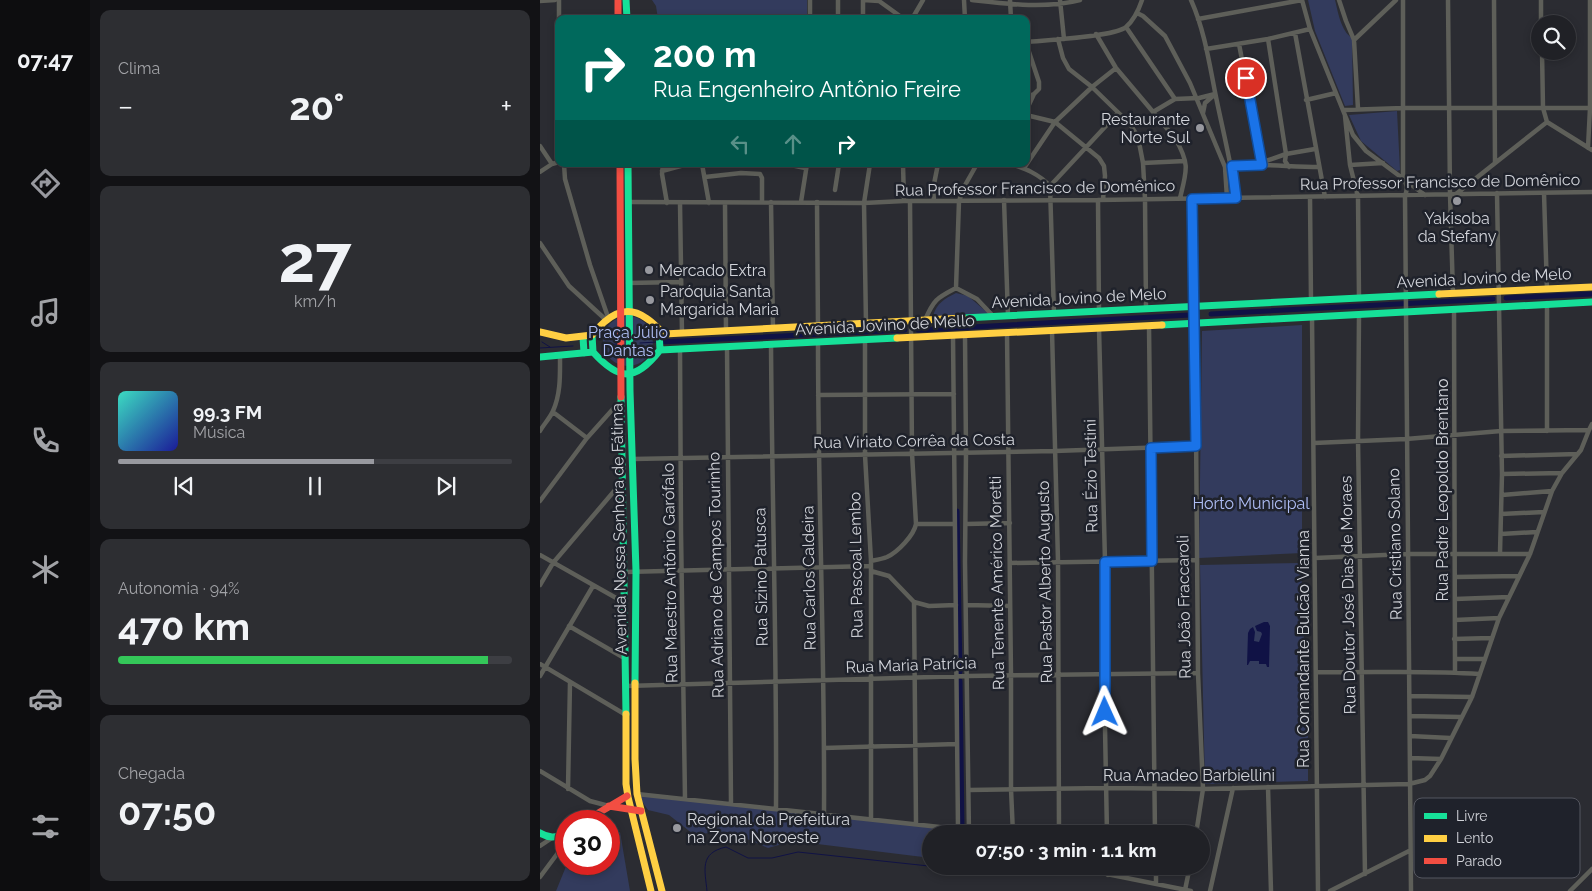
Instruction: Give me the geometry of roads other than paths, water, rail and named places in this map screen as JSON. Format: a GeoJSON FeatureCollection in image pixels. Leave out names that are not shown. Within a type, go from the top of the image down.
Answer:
{"type":"FeatureCollection","features":[{"type":"Feature","properties":{"kind":"main road"},"geometry":{"type":"LineString","coordinates":[[618,0],[618,15]]}},
{"type":"Feature","properties":{"kind":"main road"},"geometry":{"type":"LineString","coordinates":[[626,0],[627,15]]}},
{"type":"Feature","properties":{"kind":"main road","name":"Avenida Nossa Senhora de Fátima"},"geometry":{"type":"LineString","coordinates":[[620,167],[621,311],[633,459],[636,571],[636,794],[658,870],[662,891]]}},
{"type":"Feature","properties":{"kind":"main road","name":"Avenida Nossa Senhora de Fátima"},"geometry":{"type":"LineString","coordinates":[[628,167],[629,311],[626,374],[622,399],[627,796],[651,891]]}},
{"type":"Feature","properties":{"kind":"main road","name":"Avenida Jovino de Melo"},"geometry":{"type":"LineString","coordinates":[[659,334],[1592,287]]}},
{"type":"Feature","properties":{"kind":"main road","name":"Avenida Jovino de Mello"},"geometry":{"type":"LineString","coordinates":[[659,348],[952,336],[1359,315],[1405,310],[1592,302]]}},
{"type":"Feature","properties":{"kind":"main road"},"geometry":{"type":"LineString","coordinates":[[540,332],[562,338],[592,335],[606,318],[621,311],[629,311],[645,316],[659,334],[659,348],[648,365],[626,374],[610,369],[593,352],[592,335]]}},
{"type":"Feature","properties":{"kind":"main road"},"geometry":{"type":"LineString","coordinates":[[583,337],[584,353]]}},
{"type":"Feature","properties":{"kind":"main road"},"geometry":{"type":"LineString","coordinates":[[540,357],[593,352]]}},
{"type":"Feature","properties":{"kind":"main road"},"geometry":{"type":"LineString","coordinates":[[603,810],[627,796]]}},
{"type":"Feature","properties":{"kind":"main road"},"geometry":{"type":"LineString","coordinates":[[609,806],[641,811]]}},
{"type":"Feature","properties":{"kind":"main road"},"geometry":{"type":"LineString","coordinates":[[540,833],[552,838]]}},
{"type":"Feature","properties":{"kind":"street"},"geometry":{"type":"LineString","coordinates":[[540,2],[555,0]]}},
{"type":"Feature","properties":{"kind":"street"},"geometry":{"type":"LineString","coordinates":[[559,0],[559,15]]}},
{"type":"Feature","properties":{"kind":"street"},"geometry":{"type":"LineString","coordinates":[[810,0],[810,15]]}},
{"type":"Feature","properties":{"kind":"street"},"geometry":{"type":"LineString","coordinates":[[838,0],[838,15]]}},
{"type":"Feature","properties":{"kind":"street"},"geometry":{"type":"LineString","coordinates":[[863,15],[863,0],[879,1],[898,15]]}},
{"type":"Feature","properties":{"kind":"street"},"geometry":{"type":"LineString","coordinates":[[914,15],[923,0]]}},
{"type":"Feature","properties":{"kind":"street"},"geometry":{"type":"LineString","coordinates":[[964,0],[965,15]]}},
{"type":"Feature","properties":{"kind":"street"},"geometry":{"type":"LineString","coordinates":[[972,0],[1010,2],[1080,0]]}},
{"type":"Feature","properties":{"kind":"street"},"geometry":{"type":"LineString","coordinates":[[1030,42],[1096,34],[1126,27],[1137,13],[1142,0]]}},
{"type":"Feature","properties":{"kind":"street"},"geometry":{"type":"LineString","coordinates":[[1191,0],[1206,49],[1232,166],[1236,198]]}},
{"type":"Feature","properties":{"kind":"street"},"geometry":{"type":"LineString","coordinates":[[1198,19],[1302,0],[1310,29],[1353,135],[1366,151],[1425,195]]}},
{"type":"Feature","properties":{"kind":"street"},"geometry":{"type":"LineString","coordinates":[[1339,0],[1354,40],[1358,109]]}},
{"type":"Feature","properties":{"kind":"street"},"geometry":{"type":"LineString","coordinates":[[1354,40],[1396,0]]}},
{"type":"Feature","properties":{"kind":"street","name":"Rua Cristiano Solano"},"geometry":{"type":"LineString","coordinates":[[1403,0],[1403,177],[1408,185],[1405,196],[1405,310],[1408,671],[1410,696],[1409,852],[1411,891]]}},
{"type":"Feature","properties":{"kind":"street"},"geometry":{"type":"LineString","coordinates":[[1448,0],[1449,108],[1453,194],[1453,294]]}},
{"type":"Feature","properties":{"kind":"street"},"geometry":{"type":"LineString","coordinates":[[1494,0],[1495,162]]}},
{"type":"Feature","properties":{"kind":"street"},"geometry":{"type":"LineString","coordinates":[[1540,0],[1541,15]]}},
{"type":"Feature","properties":{"kind":"street"},"geometry":{"type":"LineString","coordinates":[[1590,0],[1590,149]]}},
{"type":"Feature","properties":{"kind":"street"},"geometry":{"type":"LineString","coordinates":[[1010,2],[1011,15]]}},
{"type":"Feature","properties":{"kind":"street"},"geometry":{"type":"LineString","coordinates":[[1060,2],[1063,58],[1069,69],[1092,87],[1130,124],[1138,137],[1143,163],[1145,199],[1146,308]]}},
{"type":"Feature","properties":{"kind":"street"},"geometry":{"type":"LineString","coordinates":[[1137,13],[1165,36],[1197,98],[1225,167],[1227,198]]}},
{"type":"Feature","properties":{"kind":"street"},"geometry":{"type":"LineString","coordinates":[[1126,27],[1175,99]]}},
{"type":"Feature","properties":{"kind":"street"},"geometry":{"type":"LineString","coordinates":[[1206,49],[1268,39],[1310,29]]}},
{"type":"Feature","properties":{"kind":"street"},"geometry":{"type":"LineString","coordinates":[[1295,33],[1325,197]]}},
{"type":"Feature","properties":{"kind":"street"},"geometry":{"type":"LineString","coordinates":[[1096,34],[1116,68],[1175,138],[1186,161],[1180,198]]}},
{"type":"Feature","properties":{"kind":"street"},"geometry":{"type":"LineString","coordinates":[[1268,39],[1286,154],[1285,161],[1289,167]]}},
{"type":"Feature","properties":{"kind":"street"},"geometry":{"type":"LineString","coordinates":[[1239,44],[1260,164]]}},
{"type":"Feature","properties":{"kind":"street"},"geometry":{"type":"LineString","coordinates":[[1030,54],[1039,82],[1039,89],[1034,94],[1030,104]]}},
{"type":"Feature","properties":{"kind":"street"},"geometry":{"type":"LineString","coordinates":[[1542,60],[1543,108],[1547,122],[1590,149]]}},
{"type":"Feature","properties":{"kind":"street"},"geometry":{"type":"LineString","coordinates":[[1030,159],[1055,122],[1092,87],[1116,68]]}},
{"type":"Feature","properties":{"kind":"street"},"geometry":{"type":"LineString","coordinates":[[1306,100],[1336,93]]}},
{"type":"Feature","properties":{"kind":"street"},"geometry":{"type":"LineString","coordinates":[[1030,96],[1034,94]]}},
{"type":"Feature","properties":{"kind":"street"},"geometry":{"type":"LineString","coordinates":[[1153,112],[1175,99],[1197,98],[1215,94]]}},
{"type":"Feature","properties":{"kind":"street"},"geometry":{"type":"LineString","coordinates":[[1203,114],[1205,103],[1215,94]]}},
{"type":"Feature","properties":{"kind":"street"},"geometry":{"type":"LineString","coordinates":[[1344,110],[1403,108],[1591,108]]}},
{"type":"Feature","properties":{"kind":"street"},"geometry":{"type":"LineString","coordinates":[[1344,110],[1350,165],[1358,197],[1359,298]]}},
{"type":"Feature","properties":{"kind":"street"},"geometry":{"type":"LineString","coordinates":[[1050,186],[1118,113]]}},
{"type":"Feature","properties":{"kind":"street"},"geometry":{"type":"LineString","coordinates":[[1030,114],[1055,122],[1099,158],[1104,166],[1105,176],[1100,200],[1099,312]]}},
{"type":"Feature","properties":{"kind":"street"},"geometry":{"type":"LineString","coordinates":[[1453,194],[1547,122]]}},
{"type":"Feature","properties":{"kind":"street"},"geometry":{"type":"LineString","coordinates":[[540,146],[552,164]]}},
{"type":"Feature","properties":{"kind":"street"},"geometry":{"type":"LineString","coordinates":[[1260,164],[1286,154],[1315,149]]}},
{"type":"Feature","properties":{"kind":"street"},"geometry":{"type":"LineString","coordinates":[[1143,163],[1186,161]]}},
{"type":"Feature","properties":{"kind":"street"},"geometry":{"type":"LineString","coordinates":[[540,172],[555,163]]}},
{"type":"Feature","properties":{"kind":"street"},"geometry":{"type":"LineString","coordinates":[[1350,165],[1383,163]]}},
{"type":"Feature","properties":{"kind":"street"},"geometry":{"type":"LineString","coordinates":[[1225,167],[1260,164],[1289,167],[1319,166]]}},
{"type":"Feature","properties":{"kind":"street"},"geometry":{"type":"LineString","coordinates":[[564,167],[565,179],[606,318]]}},
{"type":"Feature","properties":{"kind":"street"},"geometry":{"type":"LineString","coordinates":[[663,167],[667,203]]}},
{"type":"Feature","properties":{"kind":"street"},"geometry":{"type":"LineString","coordinates":[[662,171],[677,167]]}},
{"type":"Feature","properties":{"kind":"street"},"geometry":{"type":"LineString","coordinates":[[702,167],[708,203]]}},
{"type":"Feature","properties":{"kind":"street"},"geometry":{"type":"LineString","coordinates":[[801,202],[806,167]]}},
{"type":"Feature","properties":{"kind":"street"},"geometry":{"type":"LineString","coordinates":[[835,190],[839,167]]}},
{"type":"Feature","properties":{"kind":"street"},"geometry":{"type":"LineString","coordinates":[[866,323],[864,203],[870,167]]}},
{"type":"Feature","properties":{"kind":"street"},"geometry":{"type":"LineString","coordinates":[[903,167],[904,201]]}},
{"type":"Feature","properties":{"kind":"street"},"geometry":{"type":"LineString","coordinates":[[934,201],[933,189],[937,167]]}},
{"type":"Feature","properties":{"kind":"street"},"geometry":{"type":"LineString","coordinates":[[956,288],[959,201],[964,187],[975,167]]}},
{"type":"Feature","properties":{"kind":"street"},"geometry":{"type":"LineString","coordinates":[[1021,167],[1042,177],[1050,186],[1054,314]]}},
{"type":"Feature","properties":{"kind":"street"},"geometry":{"type":"LineString","coordinates":[[704,176],[741,173],[760,174],[762,178],[762,202]]}},
{"type":"Feature","properties":{"kind":"street","name":"Rua Professor Francisco de Domênico"},"geometry":{"type":"LineString","coordinates":[[628,202],[864,203],[1592,192]]}},
{"type":"Feature","properties":{"kind":"street"},"geometry":{"type":"LineString","coordinates":[[1544,193],[1547,290]]}},
{"type":"Feature","properties":{"kind":"street"},"geometry":{"type":"LineString","coordinates":[[1497,194],[1502,474],[1500,553]]}},
{"type":"Feature","properties":{"kind":"street"},"geometry":{"type":"LineString","coordinates":[[1310,197],[1311,300]]}},
{"type":"Feature","properties":{"kind":"street","name":"Rua João Fraccaroli"},"geometry":{"type":"LineString","coordinates":[[1192,199],[1195,306],[1196,560],[1202,788],[1197,825]]}},
{"type":"Feature","properties":{"kind":"street"},"geometry":{"type":"LineString","coordinates":[[1004,200],[1008,316]]}},
{"type":"Feature","properties":{"kind":"street"},"geometry":{"type":"LineString","coordinates":[[625,572],[773,570],[871,566],[889,556],[915,531],[910,338],[912,321],[910,201]]}},
{"type":"Feature","properties":{"kind":"street"},"geometry":{"type":"LineString","coordinates":[[770,202],[773,328]]}},
{"type":"Feature","properties":{"kind":"street"},"geometry":{"type":"LineString","coordinates":[[817,202],[818,326]]}},
{"type":"Feature","properties":{"kind":"street"},"geometry":{"type":"LineString","coordinates":[[680,203],[682,333]]}},
{"type":"Feature","properties":{"kind":"street"},"geometry":{"type":"LineString","coordinates":[[725,203],[726,331]]}},
{"type":"Feature","properties":{"kind":"street"},"geometry":{"type":"LineString","coordinates":[[540,243],[569,286],[606,318]]}},
{"type":"Feature","properties":{"kind":"street"},"geometry":{"type":"LineString","coordinates":[[628,283],[681,282]]}},
{"type":"Feature","properties":{"kind":"street"},"geometry":{"type":"LineString","coordinates":[[925,320],[932,304],[940,296],[956,288],[969,293],[977,299],[994,317]]}},
{"type":"Feature","properties":{"kind":"street"},"geometry":{"type":"LineString","coordinates":[[1547,303],[1548,431]]}},
{"type":"Feature","properties":{"kind":"street","name":"Rua Padre Leopoldo Brentano"},"geometry":{"type":"LineString","coordinates":[[1454,309],[1454,672]]}},
{"type":"Feature","properties":{"kind":"street","name":"Rua Doutor José Dias de Moraes"},"geometry":{"type":"LineString","coordinates":[[1359,315],[1358,440],[1365,874]]}},
{"type":"Feature","properties":{"kind":"street","name":"Rua Comandante Bulcão Vianna"},"geometry":{"type":"LineString","coordinates":[[1312,317],[1318,891]]}},
{"type":"Feature","properties":{"kind":"street"},"geometry":{"type":"LineString","coordinates":[[1150,326],[1155,825]]}},
{"type":"Feature","properties":{"kind":"street","name":"Rua Ézio Testini"},"geometry":{"type":"LineString","coordinates":[[1099,328],[1105,562],[1104,674],[1107,825]]}},
{"type":"Feature","properties":{"kind":"street","name":"Rua Pastor Alberto Augusto"},"geometry":{"type":"LineString","coordinates":[[1052,330],[1058,561],[1059,825]]}},
{"type":"Feature","properties":{"kind":"street","name":"Rua Tenente Américo Moretti"},"geometry":{"type":"LineString","coordinates":[[1007,332],[1011,675],[1010,789],[1012,825]]}},
{"type":"Feature","properties":{"kind":"street"},"geometry":{"type":"LineString","coordinates":[[966,335],[965,562],[969,825]]}},
{"type":"Feature","properties":{"kind":"street"},"geometry":{"type":"LineString","coordinates":[[636,794],[958,829],[952,336]]}},
{"type":"Feature","properties":{"kind":"street","name":"Rua Pascoal Lembo"},"geometry":{"type":"LineString","coordinates":[[865,340],[865,455],[871,566],[871,819]]}},
{"type":"Feature","properties":{"kind":"street","name":"Rua Carlos Caldeira"},"geometry":{"type":"LineString","coordinates":[[818,342],[824,814]]}},
{"type":"Feature","properties":{"kind":"street","name":"Rua Sizino Patusca"},"geometry":{"type":"LineString","coordinates":[[770,344],[776,681],[776,809]]}},
{"type":"Feature","properties":{"kind":"street","name":"Rua Adriano de Campos Tourinho"},"geometry":{"type":"LineString","coordinates":[[727,346],[731,803]]}},
{"type":"Feature","properties":{"kind":"street","name":"Rua Maestro Antônio Garófalo"},"geometry":{"type":"LineString","coordinates":[[680,348],[685,798]]}},
{"type":"Feature","properties":{"kind":"street"},"geometry":{"type":"LineString","coordinates":[[540,430],[553,412],[558,398],[560,355]]}},
{"type":"Feature","properties":{"kind":"street"},"geometry":{"type":"LineString","coordinates":[[818,395],[954,394]]}},
{"type":"Feature","properties":{"kind":"street"},"geometry":{"type":"LineString","coordinates":[[540,501],[587,438],[622,399]]}},
{"type":"Feature","properties":{"kind":"street"},"geometry":{"type":"LineString","coordinates":[[553,412],[587,438]]}},
{"type":"Feature","properties":{"kind":"street"},"geometry":{"type":"LineString","coordinates":[[1410,758],[1441,759],[1460,716],[1472,697],[1499,618],[1530,554],[1552,491],[1562,473],[1586,441],[1592,424]]}},
{"type":"Feature","properties":{"kind":"street"},"geometry":{"type":"LineString","coordinates":[[1314,443],[1406,439],[1501,431],[1589,430]]}},
{"type":"Feature","properties":{"kind":"street","name":"Rua Viriato Corrêa da Costa"},"geometry":{"type":"LineString","coordinates":[[633,459],[1055,451],[1196,446]]}},
{"type":"Feature","properties":{"kind":"street"},"geometry":{"type":"LineString","coordinates":[[1501,456],[1578,454]]}},
{"type":"Feature","properties":{"kind":"street"},"geometry":{"type":"LineString","coordinates":[[1502,474],[1562,473]]}},
{"type":"Feature","properties":{"kind":"street"},"geometry":{"type":"LineString","coordinates":[[540,584],[553,563],[622,482]]}},
{"type":"Feature","properties":{"kind":"street"},"geometry":{"type":"LineString","coordinates":[[1502,494],[1552,491]]}},
{"type":"Feature","properties":{"kind":"street"},"geometry":{"type":"LineString","coordinates":[[1501,514],[1544,512]]}},
{"type":"Feature","properties":{"kind":"street"},"geometry":{"type":"LineString","coordinates":[[966,524],[1010,523]]}},
{"type":"Feature","properties":{"kind":"street"},"geometry":{"type":"LineString","coordinates":[[916,524],[954,524]]}},
{"type":"Feature","properties":{"kind":"street"},"geometry":{"type":"LineString","coordinates":[[1501,534],[1537,532]]}},
{"type":"Feature","properties":{"kind":"street"},"geometry":{"type":"LineString","coordinates":[[1315,558],[1407,554],[1530,554]]}},
{"type":"Feature","properties":{"kind":"street"},"geometry":{"type":"LineString","coordinates":[[540,555],[625,603]]}},
{"type":"Feature","properties":{"kind":"street"},"geometry":{"type":"LineString","coordinates":[[1010,563],[1196,560]]}},
{"type":"Feature","properties":{"kind":"street"},"geometry":{"type":"LineString","coordinates":[[871,566],[889,576],[914,602],[929,606],[956,605]]}},
{"type":"Feature","properties":{"kind":"street"},"geometry":{"type":"LineString","coordinates":[[1455,577],[1519,576]]}},
{"type":"Feature","properties":{"kind":"street"},"geometry":{"type":"LineString","coordinates":[[540,676],[593,586]]}},
{"type":"Feature","properties":{"kind":"street"},"geometry":{"type":"LineString","coordinates":[[1455,599],[1509,597]]}},
{"type":"Feature","properties":{"kind":"street"},"geometry":{"type":"LineString","coordinates":[[914,602],[916,823]]}},
{"type":"Feature","properties":{"kind":"street"},"geometry":{"type":"LineString","coordinates":[[967,606],[1010,606]]}},
{"type":"Feature","properties":{"kind":"street"},"geometry":{"type":"LineString","coordinates":[[1455,620],[1499,618]]}},
{"type":"Feature","properties":{"kind":"street"},"geometry":{"type":"LineString","coordinates":[[569,626],[626,659]]}},
{"type":"Feature","properties":{"kind":"street"},"geometry":{"type":"LineString","coordinates":[[1454,639],[1492,638]]}},
{"type":"Feature","properties":{"kind":"street"},"geometry":{"type":"LineString","coordinates":[[1455,659],[1484,660]]}},
{"type":"Feature","properties":{"kind":"street"},"geometry":{"type":"LineString","coordinates":[[540,664],[626,715]]}},
{"type":"Feature","properties":{"kind":"street"},"geometry":{"type":"LineString","coordinates":[[1316,672],[1408,671],[1479,674]]}},
{"type":"Feature","properties":{"kind":"street","name":"Rua Maria Patrícia"},"geometry":{"type":"LineString","coordinates":[[626,686],[957,676],[1198,674]]}},
{"type":"Feature","properties":{"kind":"street"},"geometry":{"type":"LineString","coordinates":[[568,789],[570,682]]}},
{"type":"Feature","properties":{"kind":"street"},"geometry":{"type":"LineString","coordinates":[[1410,696],[1472,697]]}},
{"type":"Feature","properties":{"kind":"street"},"geometry":{"type":"LineString","coordinates":[[1410,716],[1460,716]]}},
{"type":"Feature","properties":{"kind":"street"},"geometry":{"type":"LineString","coordinates":[[1410,736],[1450,738]]}},
{"type":"Feature","properties":{"kind":"street"},"geometry":{"type":"LineString","coordinates":[[824,748],[957,744]]}},
{"type":"Feature","properties":{"kind":"street","name":"Rua Amadeo Barbiellini"},"geometry":{"type":"LineString","coordinates":[[969,790],[1233,788],[1409,784],[1421,782],[1430,776],[1441,759]]}},
{"type":"Feature","properties":{"kind":"street"},"geometry":{"type":"LineString","coordinates":[[540,771],[590,801],[609,806]]}},
{"type":"Feature","properties":{"kind":"street"},"geometry":{"type":"LineString","coordinates":[[1268,787],[1271,891]]}},
{"type":"Feature","properties":{"kind":"street"},"geometry":{"type":"LineString","coordinates":[[1210,891],[1233,788]]}},
{"type":"Feature","properties":{"kind":"street"},"geometry":{"type":"LineString","coordinates":[[540,846],[552,838]]}},
{"type":"Feature","properties":{"kind":"street"},"geometry":{"type":"LineString","coordinates":[[1330,891],[1409,852]]}},
{"type":"Feature","properties":{"kind":"street"},"geometry":{"type":"LineString","coordinates":[[540,877],[555,857]]}},
{"type":"Feature","properties":{"kind":"street"},"geometry":{"type":"LineString","coordinates":[[1570,891],[1592,869]]}},
{"type":"Feature","properties":{"kind":"street"},"geometry":{"type":"LineString","coordinates":[[1113,875],[1191,891]]}},
{"type":"Feature","properties":{"kind":"street"},"geometry":{"type":"LineString","coordinates":[[1156,875],[1156,884]]}},
{"type":"Feature","properties":{"kind":"street"},"geometry":{"type":"LineString","coordinates":[[1185,890],[1188,875]]}},
{"type":"Feature","properties":{"kind":"waterway"},"geometry":{"type":"LineString","coordinates":[[1506,298],[1592,294]]}},
{"type":"Feature","properties":{"kind":"waterway"},"geometry":{"type":"LineString","coordinates":[[1211,314],[1493,299]]}},
{"type":"Feature","properties":{"kind":"waterway"},"geometry":{"type":"LineString","coordinates":[[918,330],[1190,315]]}},
{"type":"Feature","properties":{"kind":"waterway"},"geometry":{"type":"LineString","coordinates":[[660,342],[905,330]]}},
{"type":"Feature","properties":{"kind":"waterway"},"geometry":{"type":"LineString","coordinates":[[542,342],[550,347]]}},
{"type":"Feature","properties":{"kind":"waterway"},"geometry":{"type":"LineString","coordinates":[[640,343],[657,342]]}},
{"type":"Feature","properties":{"kind":"waterway"},"geometry":{"type":"LineString","coordinates":[[603,345],[617,344]]}},
{"type":"Feature","properties":{"kind":"waterway"},"geometry":{"type":"LineString","coordinates":[[540,348],[573,346]]}},
{"type":"Feature","properties":{"kind":"waterway"},"geometry":{"type":"LineString","coordinates":[[957,511],[960,672]]}},
{"type":"Feature","properties":{"kind":"waterway"},"geometry":{"type":"LineString","coordinates":[[960,681],[962,825]]}},
{"type":"Feature","properties":{"kind":"waterway"},"geometry":{"type":"LineString","coordinates":[[707,891],[705,869],[708,858],[711,853],[726,847],[748,858],[772,858],[798,852],[922,865]]}},
{"type":"Feature","properties":{"kind":"place","name":"Restaurante Norte Sul"},"geometry":{"type":"Point","coordinates":[1200,128]}},
{"type":"Feature","properties":{"kind":"place","name":"Yakisoba da Stefany"},"geometry":{"type":"Point","coordinates":[1457,201]}},
{"type":"Feature","properties":{"kind":"place","name":"Mercado Extra"},"geometry":{"type":"Point","coordinates":[649,270]}},
{"type":"Feature","properties":{"kind":"place","name":"Paróquia Santa Margarida Maria"},"geometry":{"type":"Point","coordinates":[650,300]}},
{"type":"Feature","properties":{"kind":"place","name":"Regional da Prefeitura na Zona Noroeste"},"geometry":{"type":"Point","coordinates":[677,828]}},
{"type":"Feature","properties":{"kind":"park label","name":"Praça Júlio Dantas"},"geometry":{"type":"Point","coordinates":[628,341]}},
{"type":"Feature","properties":{"kind":"park label","name":"Horto Municipal"},"geometry":{"type":"Point","coordinates":[1251,503]}}]}
